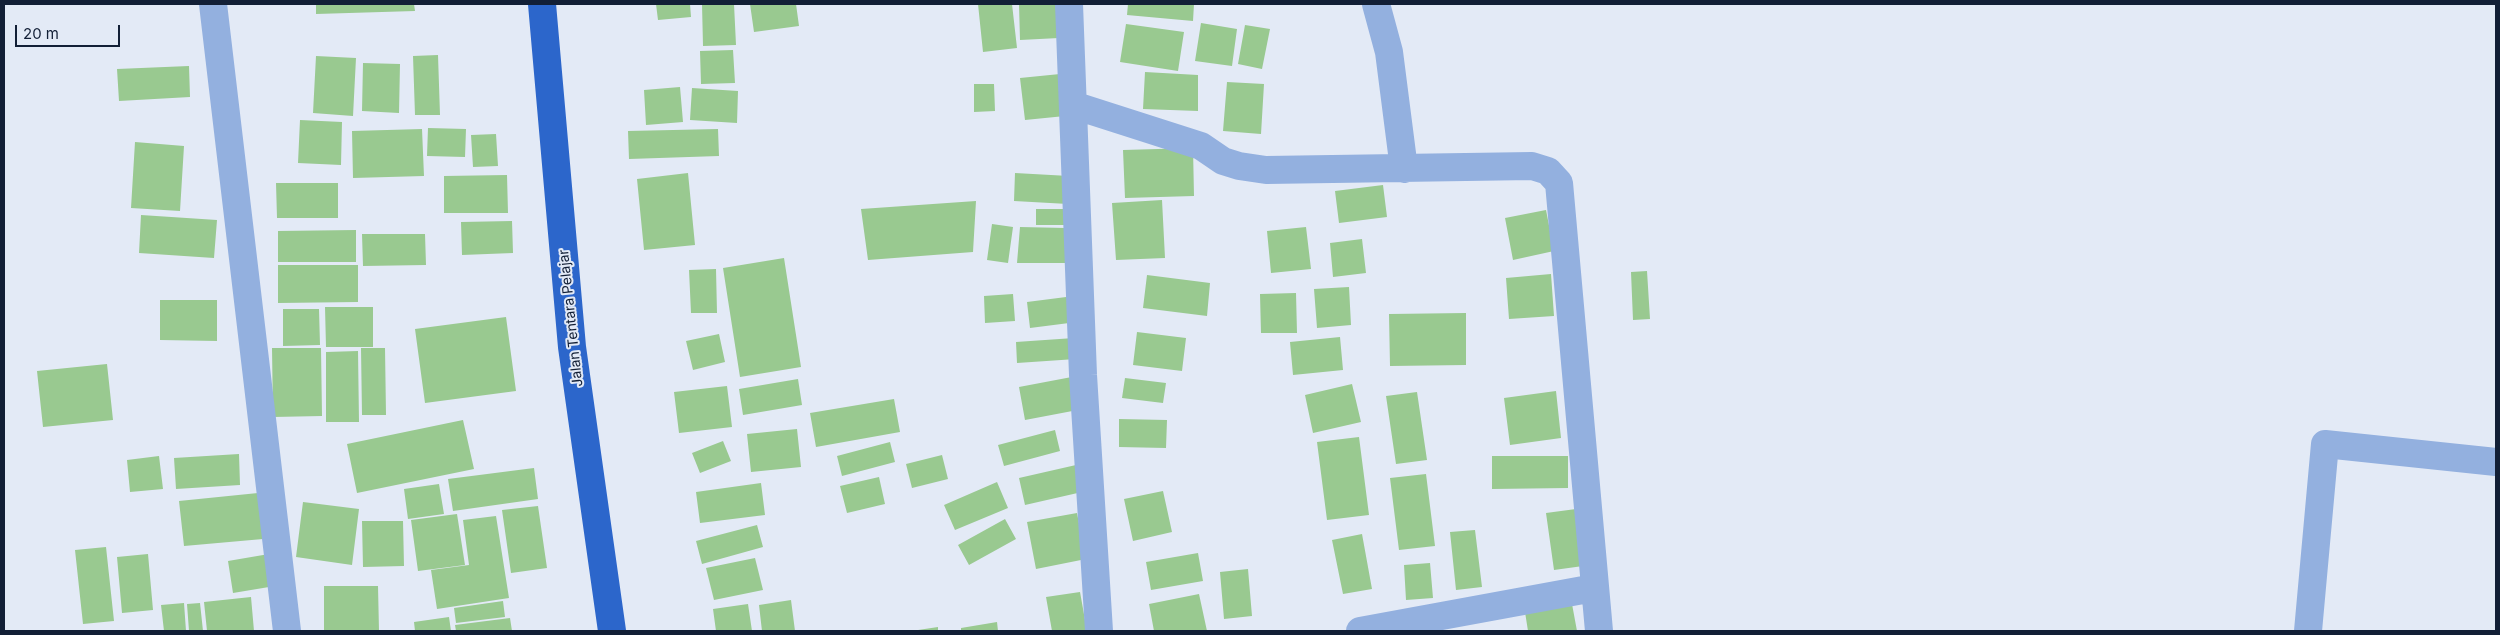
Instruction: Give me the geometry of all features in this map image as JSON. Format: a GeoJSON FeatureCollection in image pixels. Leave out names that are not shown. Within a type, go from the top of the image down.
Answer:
{"type":"FeatureCollection","features":[{"type":"Feature","properties":{"kind":"highway","name":"Jalan Tentara Pelajar"},"geometry":{"type":"LineString","coordinates":[[542,4],[572,347],[612,631]]}},
{"type":"Feature","properties":{"kind":"street"},"geometry":{"type":"LineString","coordinates":[[213,4],[288,631]]}},
{"type":"Feature","properties":{"kind":"street"},"geometry":{"type":"LineString","coordinates":[[1069,4],[1083,375],[1098,631]]}},
{"type":"Feature","properties":{"kind":"street"},"geometry":{"type":"LineString","coordinates":[[1376,4],[1389,52],[1404,169]]}},
{"type":"Feature","properties":{"kind":"street"},"geometry":{"type":"LineString","coordinates":[[1073,105],[1201,146],[1223,161],[1239,166],[1266,170],[1532,166],[1548,171],[1559,183],[1599,631]]}},
{"type":"Feature","properties":{"kind":"street"},"geometry":{"type":"LineString","coordinates":[[2308,631],[2325,444],[2496,462]]}},
{"type":"Feature","properties":{"kind":"street"},"geometry":{"type":"LineString","coordinates":[[1360,631],[1594,588]]}},
{"type":"Feature","properties":{"kind":"building"},"geometry":{"type":"Polygon","coordinates":[[[316,4],[414,4],[415,11],[316,14],[316,4]]]}},
{"type":"Feature","properties":{"kind":"building"},"geometry":{"type":"Polygon","coordinates":[[[656,4],[690,4],[691,17],[658,20],[656,4]]]}},
{"type":"Feature","properties":{"kind":"building"},"geometry":{"type":"Polygon","coordinates":[[[702,4],[734,4],[736,45],[703,46],[702,4]]]}},
{"type":"Feature","properties":{"kind":"building"},"geometry":{"type":"Polygon","coordinates":[[[750,4],[796,4],[799,26],[754,32],[750,4]]]}},
{"type":"Feature","properties":{"kind":"building"},"geometry":{"type":"Polygon","coordinates":[[[978,4],[1012,4],[1017,48],[983,52],[978,4]]]}},
{"type":"Feature","properties":{"kind":"building"},"geometry":{"type":"Polygon","coordinates":[[[1019,4],[1057,4],[1059,38],[1020,40],[1019,4]]]}},
{"type":"Feature","properties":{"kind":"building"},"geometry":{"type":"Polygon","coordinates":[[[1128,4],[1194,4],[1193,21],[1127,15],[1128,4]]]}},
{"type":"Feature","properties":{"kind":"building"},"geometry":{"type":"Polygon","coordinates":[[[1201,23],[1237,29],[1232,66],[1195,61],[1201,23]]]}},
{"type":"Feature","properties":{"kind":"building"},"geometry":{"type":"Polygon","coordinates":[[[1126,24],[1184,32],[1178,71],[1120,62],[1126,24]]]}},
{"type":"Feature","properties":{"kind":"building"},"geometry":{"type":"Polygon","coordinates":[[[1245,25],[1270,29],[1262,69],[1238,64],[1245,25]]]}},
{"type":"Feature","properties":{"kind":"building"},"geometry":{"type":"Polygon","coordinates":[[[733,50],[735,83],[701,84],[700,51],[733,50]]]}},
{"type":"Feature","properties":{"kind":"building"},"geometry":{"type":"Polygon","coordinates":[[[438,55],[440,115],[415,115],[413,56],[438,55]]]}},
{"type":"Feature","properties":{"kind":"building"},"geometry":{"type":"Polygon","coordinates":[[[316,56],[356,58],[353,116],[313,113],[316,56]]]}},
{"type":"Feature","properties":{"kind":"building"},"geometry":{"type":"Polygon","coordinates":[[[363,63],[400,64],[399,113],[362,111],[363,63]]]}},
{"type":"Feature","properties":{"kind":"building"},"geometry":{"type":"Polygon","coordinates":[[[189,66],[190,97],[119,101],[117,69],[189,66]]]}},
{"type":"Feature","properties":{"kind":"building"},"geometry":{"type":"Polygon","coordinates":[[[1145,72],[1198,75],[1198,111],[1143,109],[1145,72]]]}},
{"type":"Feature","properties":{"kind":"building"},"geometry":{"type":"Polygon","coordinates":[[[1060,74],[1065,116],[1025,120],[1020,78],[1060,74]]]}},
{"type":"Feature","properties":{"kind":"building"},"geometry":{"type":"Polygon","coordinates":[[[1227,82],[1264,84],[1261,134],[1223,131],[1227,82]]]}},
{"type":"Feature","properties":{"kind":"building"},"geometry":{"type":"Polygon","coordinates":[[[974,84],[994,84],[995,111],[974,112],[974,84]]]}},
{"type":"Feature","properties":{"kind":"building"},"geometry":{"type":"Polygon","coordinates":[[[680,87],[683,122],[646,125],[644,90],[680,87]]]}},
{"type":"Feature","properties":{"kind":"building"},"geometry":{"type":"Polygon","coordinates":[[[692,88],[738,91],[737,123],[690,120],[692,88]]]}},
{"type":"Feature","properties":{"kind":"building"},"geometry":{"type":"Polygon","coordinates":[[[300,120],[342,122],[341,165],[298,163],[300,120]]]}},
{"type":"Feature","properties":{"kind":"building"},"geometry":{"type":"Polygon","coordinates":[[[428,128],[466,129],[465,157],[427,156],[428,128]]]}},
{"type":"Feature","properties":{"kind":"building"},"geometry":{"type":"Polygon","coordinates":[[[422,129],[424,176],[353,178],[352,131],[422,129]]]}},
{"type":"Feature","properties":{"kind":"building"},"geometry":{"type":"Polygon","coordinates":[[[718,129],[719,156],[629,159],[628,131],[718,129]]]}},
{"type":"Feature","properties":{"kind":"building"},"geometry":{"type":"Polygon","coordinates":[[[496,134],[498,166],[473,167],[471,135],[496,134]]]}},
{"type":"Feature","properties":{"kind":"building"},"geometry":{"type":"Polygon","coordinates":[[[135,142],[184,146],[180,211],[131,208],[135,142]]]}},
{"type":"Feature","properties":{"kind":"building"},"geometry":{"type":"Polygon","coordinates":[[[1193,148],[1194,196],[1125,198],[1123,150],[1193,148]]]}},
{"type":"Feature","properties":{"kind":"building"},"geometry":{"type":"Polygon","coordinates":[[[688,173],[695,245],[644,250],[637,179],[688,173]]]}},
{"type":"Feature","properties":{"kind":"building"},"geometry":{"type":"Polygon","coordinates":[[[1015,173],[1069,176],[1068,204],[1014,201],[1015,173]]]}},
{"type":"Feature","properties":{"kind":"building"},"geometry":{"type":"Polygon","coordinates":[[[507,175],[508,213],[444,213],[444,176],[507,175]]]}},
{"type":"Feature","properties":{"kind":"building"},"geometry":{"type":"Polygon","coordinates":[[[276,183],[338,183],[338,218],[277,218],[276,183]]]}},
{"type":"Feature","properties":{"kind":"building"},"geometry":{"type":"Polygon","coordinates":[[[1383,185],[1387,217],[1339,223],[1335,191],[1383,185]]]}},
{"type":"Feature","properties":{"kind":"building"},"geometry":{"type":"Polygon","coordinates":[[[1162,200],[1165,258],[1116,260],[1112,203],[1162,200]]]}},
{"type":"Feature","properties":{"kind":"building"},"geometry":{"type":"Polygon","coordinates":[[[976,201],[973,252],[868,260],[861,209],[976,201]]]}},
{"type":"Feature","properties":{"kind":"building"},"geometry":{"type":"Polygon","coordinates":[[[1036,209],[1068,209],[1068,225],[1036,225],[1036,209]]]}},
{"type":"Feature","properties":{"kind":"building"},"geometry":{"type":"Polygon","coordinates":[[[1546,210],[1554,251],[1513,260],[1505,218],[1546,210]]]}},
{"type":"Feature","properties":{"kind":"building"},"geometry":{"type":"Polygon","coordinates":[[[141,215],[217,220],[214,258],[139,253],[141,215]]]}},
{"type":"Feature","properties":{"kind":"building"},"geometry":{"type":"Polygon","coordinates":[[[512,221],[513,253],[462,255],[461,222],[512,221]]]}},
{"type":"Feature","properties":{"kind":"building"},"geometry":{"type":"Polygon","coordinates":[[[992,224],[1013,227],[1008,263],[987,260],[992,224]]]}},
{"type":"Feature","properties":{"kind":"building"},"geometry":{"type":"Polygon","coordinates":[[[1020,227],[1066,228],[1065,263],[1017,263],[1020,227]]]}},
{"type":"Feature","properties":{"kind":"building"},"geometry":{"type":"Polygon","coordinates":[[[1306,227],[1311,269],[1271,273],[1267,231],[1306,227]]]}},
{"type":"Feature","properties":{"kind":"building"},"geometry":{"type":"Polygon","coordinates":[[[356,230],[356,262],[278,262],[278,231],[356,230]]]}},
{"type":"Feature","properties":{"kind":"building"},"geometry":{"type":"Polygon","coordinates":[[[362,234],[425,234],[426,265],[363,266],[362,234]]]}},
{"type":"Feature","properties":{"kind":"building"},"geometry":{"type":"Polygon","coordinates":[[[1362,239],[1366,273],[1333,277],[1330,243],[1362,239]]]}},
{"type":"Feature","properties":{"kind":"building"},"geometry":{"type":"Polygon","coordinates":[[[784,258],[801,367],[740,377],[723,268],[784,258]]]}},
{"type":"Feature","properties":{"kind":"building"},"geometry":{"type":"Polygon","coordinates":[[[278,265],[358,265],[358,302],[278,303],[278,265]]]}},
{"type":"Feature","properties":{"kind":"building"},"geometry":{"type":"Polygon","coordinates":[[[716,269],[717,313],[691,313],[689,270],[716,269]]]}},
{"type":"Feature","properties":{"kind":"building"},"geometry":{"type":"Polygon","coordinates":[[[1647,271],[1650,319],[1633,320],[1631,272],[1647,271]]]}},
{"type":"Feature","properties":{"kind":"building"},"geometry":{"type":"Polygon","coordinates":[[[1551,274],[1554,316],[1509,319],[1506,278],[1551,274]]]}},
{"type":"Feature","properties":{"kind":"building"},"geometry":{"type":"Polygon","coordinates":[[[1147,275],[1210,283],[1207,316],[1143,308],[1147,275]]]}},
{"type":"Feature","properties":{"kind":"building"},"geometry":{"type":"Polygon","coordinates":[[[1349,287],[1351,325],[1317,328],[1314,289],[1349,287]]]}},
{"type":"Feature","properties":{"kind":"building"},"geometry":{"type":"Polygon","coordinates":[[[1296,293],[1297,333],[1261,333],[1260,294],[1296,293]]]}},
{"type":"Feature","properties":{"kind":"building"},"geometry":{"type":"Polygon","coordinates":[[[1013,294],[1015,321],[985,323],[984,296],[1013,294]]]}},
{"type":"Feature","properties":{"kind":"building"},"geometry":{"type":"Polygon","coordinates":[[[1074,296],[1077,322],[1030,328],[1027,302],[1074,296]]]}},
{"type":"Feature","properties":{"kind":"building"},"geometry":{"type":"Polygon","coordinates":[[[160,300],[217,300],[217,341],[160,340],[160,300]]]}},
{"type":"Feature","properties":{"kind":"building"},"geometry":{"type":"Polygon","coordinates":[[[325,307],[373,307],[373,347],[326,347],[325,307]]]}},
{"type":"Feature","properties":{"kind":"building"},"geometry":{"type":"Polygon","coordinates":[[[283,309],[319,309],[320,345],[283,346],[283,309]]]}},
{"type":"Feature","properties":{"kind":"building"},"geometry":{"type":"Polygon","coordinates":[[[1466,313],[1466,365],[1390,366],[1389,314],[1466,313]]]}},
{"type":"Feature","properties":{"kind":"building"},"geometry":{"type":"Polygon","coordinates":[[[506,317],[516,391],[425,403],[415,329],[506,317]]]}},
{"type":"Feature","properties":{"kind":"building"},"geometry":{"type":"Polygon","coordinates":[[[1137,332],[1186,338],[1182,371],[1133,365],[1137,332]]]}},
{"type":"Feature","properties":{"kind":"building"},"geometry":{"type":"Polygon","coordinates":[[[719,334],[725,362],[693,370],[686,341],[719,334]]]}},
{"type":"Feature","properties":{"kind":"building"},"geometry":{"type":"Polygon","coordinates":[[[1340,337],[1343,370],[1293,375],[1290,342],[1340,337]]]}},
{"type":"Feature","properties":{"kind":"building"},"geometry":{"type":"Polygon","coordinates":[[[1074,338],[1076,359],[1017,363],[1016,342],[1074,338]]]}},
{"type":"Feature","properties":{"kind":"building"},"geometry":{"type":"Polygon","coordinates":[[[272,348],[321,348],[322,416],[273,417],[272,348]]]}},
{"type":"Feature","properties":{"kind":"building"},"geometry":{"type":"Polygon","coordinates":[[[361,348],[385,348],[386,415],[362,415],[361,348]]]}},
{"type":"Feature","properties":{"kind":"building"},"geometry":{"type":"Polygon","coordinates":[[[358,351],[359,422],[326,422],[326,352],[358,351]]]}},
{"type":"Feature","properties":{"kind":"building"},"geometry":{"type":"Polygon","coordinates":[[[107,364],[113,420],[43,427],[37,371],[107,364]]]}},
{"type":"Feature","properties":{"kind":"building"},"geometry":{"type":"Polygon","coordinates":[[[1077,376],[1083,409],[1025,420],[1019,387],[1077,376]]]}},
{"type":"Feature","properties":{"kind":"building"},"geometry":{"type":"Polygon","coordinates":[[[1125,378],[1166,383],[1163,403],[1122,398],[1125,378]]]}},
{"type":"Feature","properties":{"kind":"building"},"geometry":{"type":"Polygon","coordinates":[[[798,379],[802,405],[743,415],[739,389],[798,379]]]}},
{"type":"Feature","properties":{"kind":"building"},"geometry":{"type":"Polygon","coordinates":[[[1352,384],[1361,422],[1313,433],[1305,395],[1352,384]]]}},
{"type":"Feature","properties":{"kind":"building"},"geometry":{"type":"Polygon","coordinates":[[[727,386],[732,427],[679,433],[674,392],[727,386]]]}},
{"type":"Feature","properties":{"kind":"building"},"geometry":{"type":"Polygon","coordinates":[[[1556,391],[1561,438],[1510,445],[1504,398],[1556,391]]]}},
{"type":"Feature","properties":{"kind":"building"},"geometry":{"type":"Polygon","coordinates":[[[1417,392],[1427,460],[1396,464],[1386,396],[1417,392]]]}},
{"type":"Feature","properties":{"kind":"building"},"geometry":{"type":"Polygon","coordinates":[[[894,399],[900,432],[816,447],[810,413],[894,399]]]}},
{"type":"Feature","properties":{"kind":"building"},"geometry":{"type":"Polygon","coordinates":[[[1119,419],[1167,420],[1166,448],[1119,447],[1119,419]]]}},
{"type":"Feature","properties":{"kind":"building"},"geometry":{"type":"Polygon","coordinates":[[[463,420],[474,469],[357,493],[347,444],[463,420]]]}},
{"type":"Feature","properties":{"kind":"building"},"geometry":{"type":"Polygon","coordinates":[[[797,429],[801,467],[751,472],[747,434],[797,429]]]}},
{"type":"Feature","properties":{"kind":"building"},"geometry":{"type":"Polygon","coordinates":[[[1055,430],[1060,451],[1004,466],[998,445],[1055,430]]]}},
{"type":"Feature","properties":{"kind":"building"},"geometry":{"type":"Polygon","coordinates":[[[1359,437],[1369,515],[1327,520],[1317,442],[1359,437]]]}},
{"type":"Feature","properties":{"kind":"building"},"geometry":{"type":"Polygon","coordinates":[[[723,441],[731,461],[700,473],[692,453],[723,441]]]}},
{"type":"Feature","properties":{"kind":"building"},"geometry":{"type":"Polygon","coordinates":[[[890,442],[895,462],[842,476],[837,456],[890,442]]]}},
{"type":"Feature","properties":{"kind":"building"},"geometry":{"type":"Polygon","coordinates":[[[239,454],[240,485],[176,489],[174,458],[239,454]]]}},
{"type":"Feature","properties":{"kind":"building"},"geometry":{"type":"Polygon","coordinates":[[[942,455],[948,479],[912,488],[906,464],[942,455]]]}},
{"type":"Feature","properties":{"kind":"building"},"geometry":{"type":"Polygon","coordinates":[[[159,456],[163,489],[130,492],[127,460],[159,456]]]}},
{"type":"Feature","properties":{"kind":"building"},"geometry":{"type":"Polygon","coordinates":[[[1492,456],[1568,456],[1568,488],[1492,489],[1492,456]]]}},
{"type":"Feature","properties":{"kind":"building"},"geometry":{"type":"Polygon","coordinates":[[[1076,465],[1082,492],[1025,505],[1019,478],[1076,465]]]}},
{"type":"Feature","properties":{"kind":"building"},"geometry":{"type":"Polygon","coordinates":[[[534,468],[538,499],[453,511],[448,479],[534,468]]]}},
{"type":"Feature","properties":{"kind":"building"},"geometry":{"type":"Polygon","coordinates":[[[1426,474],[1435,546],[1399,550],[1390,478],[1426,474]]]}},
{"type":"Feature","properties":{"kind":"building"},"geometry":{"type":"Polygon","coordinates":[[[879,477],[885,504],[847,513],[840,486],[879,477]]]}},
{"type":"Feature","properties":{"kind":"building"},"geometry":{"type":"Polygon","coordinates":[[[997,482],[1008,508],[955,530],[944,505],[997,482]]]}},
{"type":"Feature","properties":{"kind":"building"},"geometry":{"type":"Polygon","coordinates":[[[761,483],[765,515],[700,523],[696,492],[761,483]]]}},
{"type":"Feature","properties":{"kind":"building"},"geometry":{"type":"Polygon","coordinates":[[[439,484],[444,514],[408,519],[404,489],[439,484]]]}},
{"type":"Feature","properties":{"kind":"building"},"geometry":{"type":"Polygon","coordinates":[[[1163,491],[1172,532],[1133,541],[1124,499],[1163,491]]]}},
{"type":"Feature","properties":{"kind":"building"},"geometry":{"type":"Polygon","coordinates":[[[258,493],[263,539],[184,546],[179,501],[258,493]]]}},
{"type":"Feature","properties":{"kind":"building"},"geometry":{"type":"Polygon","coordinates":[[[303,502],[359,509],[352,565],[296,557],[303,502]]]}},
{"type":"Feature","properties":{"kind":"building"},"geometry":{"type":"Polygon","coordinates":[[[538,506],[547,568],[511,573],[502,510],[538,506]]]}},
{"type":"Feature","properties":{"kind":"building"},"geometry":{"type":"Polygon","coordinates":[[[1576,509],[1583,566],[1554,570],[1546,513],[1576,509]]]}},
{"type":"Feature","properties":{"kind":"building"},"geometry":{"type":"Polygon","coordinates":[[[1077,513],[1086,559],[1036,569],[1027,522],[1077,513]]]}},
{"type":"Feature","properties":{"kind":"building"},"geometry":{"type":"Polygon","coordinates":[[[457,514],[465,565],[418,571],[411,520],[457,514]]]}},
{"type":"Feature","properties":{"kind":"building"},"geometry":{"type":"Polygon","coordinates":[[[496,516],[509,598],[437,609],[431,570],[469,565],[463,520],[496,516]]]}},
{"type":"Feature","properties":{"kind":"building"},"geometry":{"type":"Polygon","coordinates":[[[1005,519],[1016,539],[969,565],[958,545],[1005,519]]]}},
{"type":"Feature","properties":{"kind":"building"},"geometry":{"type":"Polygon","coordinates":[[[362,521],[403,521],[404,566],[363,567],[362,521]]]}},
{"type":"Feature","properties":{"kind":"building"},"geometry":{"type":"Polygon","coordinates":[[[757,525],[763,547],[702,564],[696,541],[757,525]]]}},
{"type":"Feature","properties":{"kind":"building"},"geometry":{"type":"Polygon","coordinates":[[[1475,530],[1482,587],[1456,590],[1450,532],[1475,530]]]}},
{"type":"Feature","properties":{"kind":"building"},"geometry":{"type":"Polygon","coordinates":[[[1362,534],[1372,589],[1343,594],[1332,540],[1362,534]]]}},
{"type":"Feature","properties":{"kind":"building"},"geometry":{"type":"Polygon","coordinates":[[[106,547],[114,621],[83,624],[75,550],[106,547]]]}},
{"type":"Feature","properties":{"kind":"building"},"geometry":{"type":"Polygon","coordinates":[[[1198,553],[1203,581],[1151,590],[1146,562],[1198,553]]]}},
{"type":"Feature","properties":{"kind":"building"},"geometry":{"type":"Polygon","coordinates":[[[148,554],[153,610],[122,613],[117,557],[148,554]]]}},
{"type":"Feature","properties":{"kind":"building"},"geometry":{"type":"Polygon","coordinates":[[[269,554],[275,586],[233,593],[228,561],[269,554]]]}},
{"type":"Feature","properties":{"kind":"building"},"geometry":{"type":"Polygon","coordinates":[[[755,558],[763,590],[714,600],[706,568],[755,558]]]}},
{"type":"Feature","properties":{"kind":"building"},"geometry":{"type":"Polygon","coordinates":[[[1430,563],[1433,598],[1406,600],[1404,565],[1430,563]]]}},
{"type":"Feature","properties":{"kind":"building"},"geometry":{"type":"Polygon","coordinates":[[[1248,569],[1252,616],[1224,619],[1220,572],[1248,569]]]}},
{"type":"Feature","properties":{"kind":"building"},"geometry":{"type":"Polygon","coordinates":[[[324,586],[378,586],[379,631],[324,631],[324,586]]]}},
{"type":"Feature","properties":{"kind":"building"},"geometry":{"type":"Polygon","coordinates":[[[1080,592],[1087,631],[1052,631],[1046,597],[1080,592]]]}},
{"type":"Feature","properties":{"kind":"building"},"geometry":{"type":"Polygon","coordinates":[[[1199,594],[1207,631],[1154,631],[1149,604],[1199,594]]]}},
{"type":"Feature","properties":{"kind":"building"},"geometry":{"type":"Polygon","coordinates":[[[251,597],[254,631],[207,631],[204,602],[251,597]]]}},
{"type":"Feature","properties":{"kind":"building"},"geometry":{"type":"Polygon","coordinates":[[[791,600],[795,631],[762,631],[759,605],[791,600]]]}},
{"type":"Feature","properties":{"kind":"building"},"geometry":{"type":"Polygon","coordinates":[[[503,601],[505,617],[456,623],[454,608],[503,601]]]}},
{"type":"Feature","properties":{"kind":"building"},"geometry":{"type":"Polygon","coordinates":[[[184,603],[186,631],[164,631],[161,605],[184,603]]]}},
{"type":"Feature","properties":{"kind":"building"},"geometry":{"type":"Polygon","coordinates":[[[200,603],[203,631],[189,631],[187,604],[200,603]]]}},
{"type":"Feature","properties":{"kind":"building"},"geometry":{"type":"Polygon","coordinates":[[[748,604],[752,631],[716,631],[713,609],[748,604]]]}},
{"type":"Feature","properties":{"kind":"building"},"geometry":{"type":"Polygon","coordinates":[[[1572,604],[1577,631],[1528,631],[1525,612],[1572,604]]]}},
{"type":"Feature","properties":{"kind":"building"},"geometry":{"type":"Polygon","coordinates":[[[449,617],[451,631],[415,631],[414,622],[449,617]]]}},
{"type":"Feature","properties":{"kind":"building"},"geometry":{"type":"Polygon","coordinates":[[[510,618],[512,631],[456,631],[455,625],[510,618]]]}},
{"type":"Feature","properties":{"kind":"building"},"geometry":{"type":"Polygon","coordinates":[[[997,622],[998,631],[961,631],[961,628],[997,622]]]}},
{"type":"Feature","properties":{"kind":"building"},"geometry":{"type":"Polygon","coordinates":[[[938,627],[938,631],[918,631],[918,630],[938,627]]]}}]}
